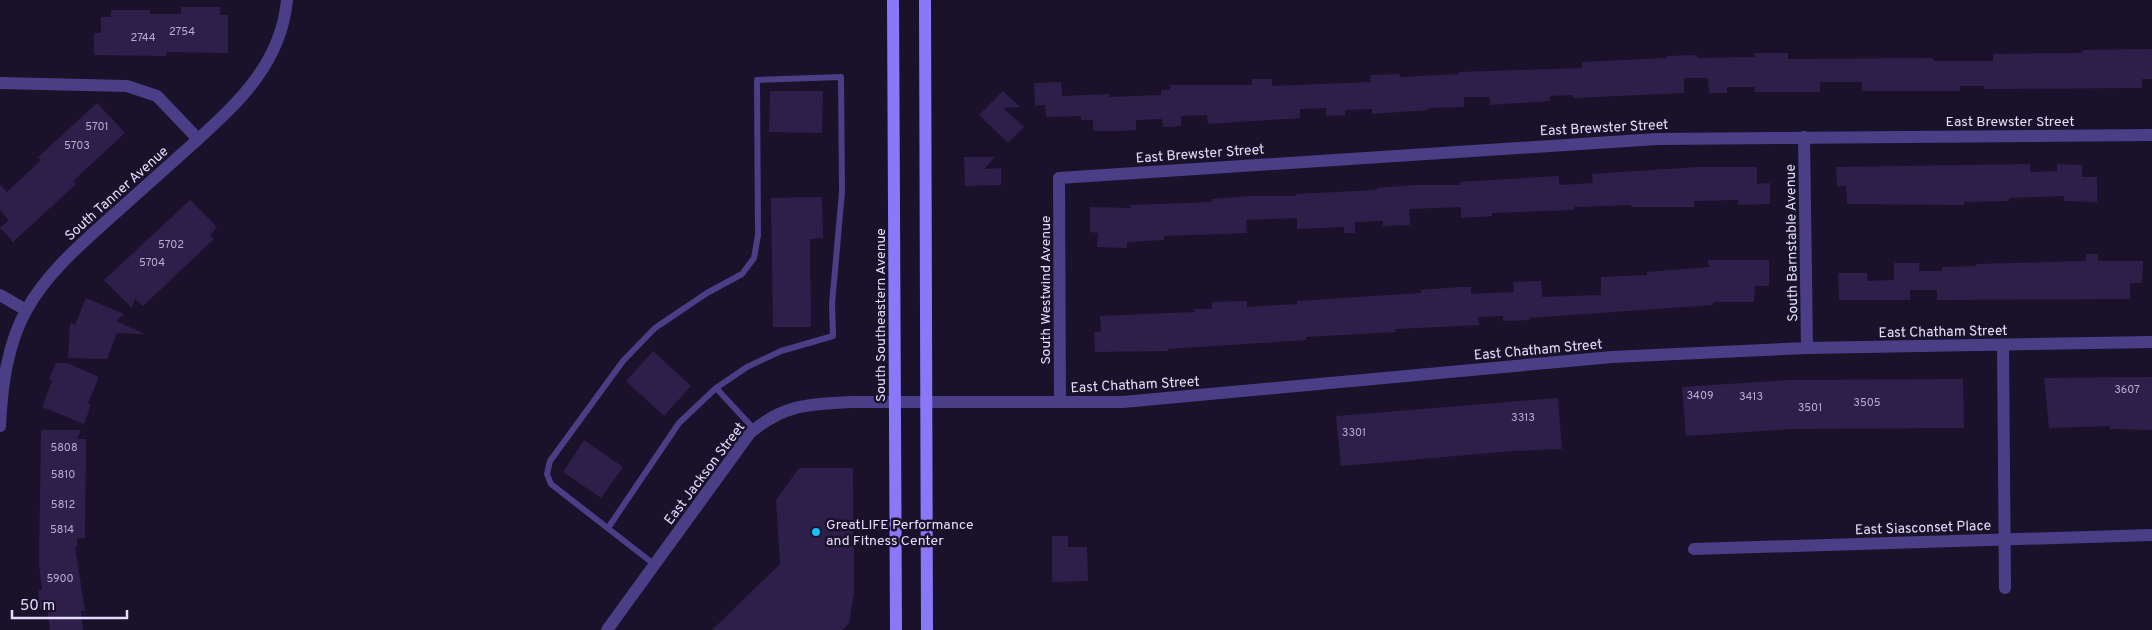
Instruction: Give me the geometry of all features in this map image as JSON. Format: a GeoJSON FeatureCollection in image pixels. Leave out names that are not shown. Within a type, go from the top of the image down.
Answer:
{"type":"FeatureCollection","features":[{"type":"Feature","properties":{"kind":"main road","name":"South Southeastern Avenue"},"geometry":{"type":"LineString","coordinates":[[893,0],[896,630]]}},
{"type":"Feature","properties":{"kind":"main road"},"geometry":{"type":"LineString","coordinates":[[925,0],[927,630]]}},
{"type":"Feature","properties":{"kind":"street","name":"South Tanner Avenue"},"geometry":{"type":"LineString","coordinates":[[0,426],[4,379],[9,356],[26,310],[39,289],[57,268],[239,101],[267,63],[279,40],[287,0]]}},
{"type":"Feature","properties":{"kind":"street"},"geometry":{"type":"LineString","coordinates":[[0,83],[106,84],[127,86],[146,91],[157,96],[198,139]]}},
{"type":"Feature","properties":{"kind":"street","name":"East Brewster Street"},"geometry":{"type":"LineString","coordinates":[[1059,178],[1648,139],[2152,134]]}},
{"type":"Feature","properties":{"kind":"street","name":"South Barnstable Avenue"},"geometry":{"type":"LineString","coordinates":[[1804,137],[1807,348]]}},
{"type":"Feature","properties":{"kind":"street","name":"South Westwind Avenue"},"geometry":{"type":"LineString","coordinates":[[1059,178],[1060,402]]}},
{"type":"Feature","properties":{"kind":"street"},"geometry":{"type":"LineString","coordinates":[[0,295],[26,310]]}},
{"type":"Feature","properties":{"kind":"street","name":"East Chatham Street"},"geometry":{"type":"LineString","coordinates":[[927,403],[1154,400],[1612,357],[1807,348],[2152,342]]}},
{"type":"Feature","properties":{"kind":"street"},"geometry":{"type":"LineString","coordinates":[[2003,345],[2005,588]]}},
{"type":"Feature","properties":{"kind":"street","name":"East Jackson Street"},"geometry":{"type":"LineString","coordinates":[[607,630],[754,429],[768,418],[786,410],[809,404],[927,403]]}},
{"type":"Feature","properties":{"kind":"street","name":"East Siasconset Place"},"geometry":{"type":"LineString","coordinates":[[1694,548],[2152,534]]}},
{"type":"Feature","properties":{"kind":"lane"},"geometry":{"type":"LineString","coordinates":[[608,528],[679,423],[716,388],[747,367],[781,352],[833,336],[832,304],[842,192],[841,78],[757,80],[758,234],[754,258],[742,274],[707,293],[655,328],[623,361],[550,461],[547,474],[550,484],[655,565]]}},
{"type":"Feature","properties":{"kind":"lane"},"geometry":{"type":"LineString","coordinates":[[716,388],[754,429]]}},
{"type":"Feature","properties":{"kind":"building"},"geometry":{"type":"Polygon","coordinates":[[[181,7],[220,7],[220,15],[228,15],[228,53],[167,52],[166,56],[94,55],[94,33],[101,33],[101,17],[111,17],[111,10],[150,10],[150,14],[181,14],[181,7]]]}},
{"type":"Feature","properties":{"kind":"building"},"geometry":{"type":"Polygon","coordinates":[[[2152,49],[2152,79],[2142,79],[2142,88],[1984,89],[1984,86],[1960,86],[1960,91],[1862,91],[1862,82],[1820,82],[1820,92],[1754,92],[1755,87],[1727,87],[1727,93],[1709,93],[1708,78],[1684,78],[1684,93],[1573,98],[1573,95],[1550,96],[1550,101],[1490,105],[1490,97],[1464,97],[1464,107],[1428,108],[1428,110],[1372,114],[1372,109],[1345,110],[1345,115],[1326,116],[1326,108],[1300,109],[1300,118],[1208,124],[1207,115],[1181,116],[1181,126],[1163,127],[1162,119],[1136,120],[1136,130],[1117,131],[1093,131],[1093,120],[1081,120],[1081,116],[1046,117],[1045,105],[1035,106],[1034,83],[1061,82],[1062,96],[1109,94],[1109,97],[1161,95],[1161,90],[1170,90],[1170,85],[1252,85],[1252,79],[1272,79],[1272,86],[1371,82],[1370,75],[1399,74],[1400,77],[1459,74],[1459,72],[1582,68],[1582,62],[1667,58],[1667,56],[1697,55],[1697,58],[1755,57],[1755,53],[1788,53],[1788,59],[1933,58],[1933,61],[1993,61],[1993,54],[2082,53],[2082,50],[2152,49]]]}},
{"type":"Feature","properties":{"kind":"building"},"geometry":{"type":"Polygon","coordinates":[[[770,91],[823,91],[822,133],[769,132],[770,91]]]}},
{"type":"Feature","properties":{"kind":"building"},"geometry":{"type":"Polygon","coordinates":[[[1003,91],[1020,107],[1003,108],[1024,127],[1008,143],[979,115],[1003,91]]]}},
{"type":"Feature","properties":{"kind":"building"},"geometry":{"type":"Polygon","coordinates":[[[97,103],[125,133],[73,181],[76,184],[13,242],[0,228],[9,220],[0,210],[0,184],[7,192],[41,160],[38,157],[97,103]]]}},
{"type":"Feature","properties":{"kind":"building"},"geometry":{"type":"Polygon","coordinates":[[[964,157],[995,157],[984,169],[1001,168],[1001,185],[965,186],[964,157]]]}},
{"type":"Feature","properties":{"kind":"building"},"geometry":{"type":"Polygon","coordinates":[[[2030,164],[2030,172],[2057,171],[2057,164],[2082,165],[2082,177],[2097,177],[2097,202],[2064,201],[2064,196],[2009,198],[2009,201],[1964,202],[1964,205],[1847,204],[1846,186],[1837,186],[1836,167],[2030,164]]]}},
{"type":"Feature","properties":{"kind":"building"},"geometry":{"type":"Polygon","coordinates":[[[1698,167],[1757,167],[1757,184],[1770,183],[1770,204],[1738,205],[1738,200],[1694,201],[1694,207],[1631,207],[1631,205],[1574,207],[1574,210],[1492,213],[1492,216],[1461,218],[1461,207],[1409,209],[1410,225],[1383,226],[1383,221],[1355,222],[1355,233],[1344,233],[1344,227],[1297,229],[1297,218],[1246,220],[1247,233],[1164,236],[1164,240],[1127,242],[1127,248],[1097,247],[1098,233],[1090,232],[1090,207],[1130,208],[1130,205],[1212,202],[1212,199],[1249,196],[1296,196],[1296,194],[1377,190],[1377,188],[1414,185],[1460,185],[1460,182],[1559,176],[1559,185],[1593,183],[1592,174],[1698,167]]]}},
{"type":"Feature","properties":{"kind":"building"},"geometry":{"type":"Polygon","coordinates":[[[822,197],[823,238],[810,239],[811,327],[773,327],[771,198],[822,197]]]}},
{"type":"Feature","properties":{"kind":"building"},"geometry":{"type":"Polygon","coordinates":[[[190,200],[217,227],[210,235],[214,239],[143,306],[135,299],[132,308],[104,280],[190,200]]]}},
{"type":"Feature","properties":{"kind":"building"},"geometry":{"type":"Polygon","coordinates":[[[2086,254],[2098,254],[2098,261],[2143,261],[2142,283],[2130,283],[2130,299],[1937,300],[1937,290],[1910,290],[1910,300],[1839,300],[1838,273],[1867,273],[1867,281],[1894,280],[1894,263],[1919,263],[1919,271],[1942,271],[1942,267],[1976,266],[1976,264],[2086,261],[2086,254]]]}},
{"type":"Feature","properties":{"kind":"building"},"geometry":{"type":"Polygon","coordinates":[[[1708,260],[1769,260],[1769,286],[1755,286],[1754,302],[1713,302],[1713,305],[1529,318],[1530,320],[1503,321],[1503,316],[1478,317],[1479,325],[1395,329],[1395,332],[1306,337],[1306,340],[1168,349],[1168,351],[1095,352],[1094,332],[1101,332],[1100,316],[1194,312],[1194,309],[1212,309],[1212,302],[1247,301],[1247,307],[1297,304],[1297,301],[1421,293],[1421,290],[1459,287],[1471,287],[1471,294],[1514,292],[1513,282],[1541,281],[1542,297],[1601,295],[1601,277],[1647,275],[1647,272],[1709,267],[1708,260]]]}},
{"type":"Feature","properties":{"kind":"building"},"geometry":{"type":"Polygon","coordinates":[[[86,298],[124,314],[116,321],[145,334],[117,333],[107,359],[68,358],[70,323],[75,325],[86,298]]]}},
{"type":"Feature","properties":{"kind":"building"},"geometry":{"type":"Polygon","coordinates":[[[653,351],[691,386],[664,416],[626,381],[653,351]]]}},
{"type":"Feature","properties":{"kind":"building"},"geometry":{"type":"Polygon","coordinates":[[[56,363],[67,363],[99,377],[88,403],[91,405],[84,424],[42,407],[52,381],[49,379],[56,363]]]}},
{"type":"Feature","properties":{"kind":"building"},"geometry":{"type":"Polygon","coordinates":[[[2152,377],[2152,430],[2110,429],[2110,426],[2049,428],[2044,378],[2152,377]]]}},
{"type":"Feature","properties":{"kind":"building"},"geometry":{"type":"Polygon","coordinates":[[[1963,379],[1964,428],[1790,429],[1686,436],[1682,387],[1788,380],[1963,379]]]}},
{"type":"Feature","properties":{"kind":"building"},"geometry":{"type":"Polygon","coordinates":[[[1558,398],[1562,449],[1513,451],[1341,466],[1336,416],[1558,398]]]}},
{"type":"Feature","properties":{"kind":"building"},"geometry":{"type":"Polygon","coordinates":[[[41,430],[81,430],[77,439],[86,439],[85,538],[77,538],[77,547],[75,547],[85,611],[81,611],[83,630],[50,630],[47,608],[40,609],[38,591],[42,590],[39,564],[41,430]]]}},
{"type":"Feature","properties":{"kind":"building"},"geometry":{"type":"Polygon","coordinates":[[[584,440],[623,467],[601,498],[563,472],[584,440]]]}},
{"type":"Feature","properties":{"kind":"building","name":"GreatLIFE Performance and Fitness Center"},"geometry":{"type":"Polygon","coordinates":[[[799,468],[853,468],[854,593],[849,624],[842,630],[712,630],[780,564],[776,500],[799,468]]]}},
{"type":"Feature","properties":{"kind":"building"},"geometry":{"type":"Polygon","coordinates":[[[1052,536],[1068,536],[1068,547],[1087,547],[1088,581],[1052,582],[1052,536]]]}},
{"type":"Feature","properties":{"kind":"place","name":"GreatLIFE Performance and Fitness Center"},"geometry":{"type":"Point","coordinates":[816,532]}}]}
